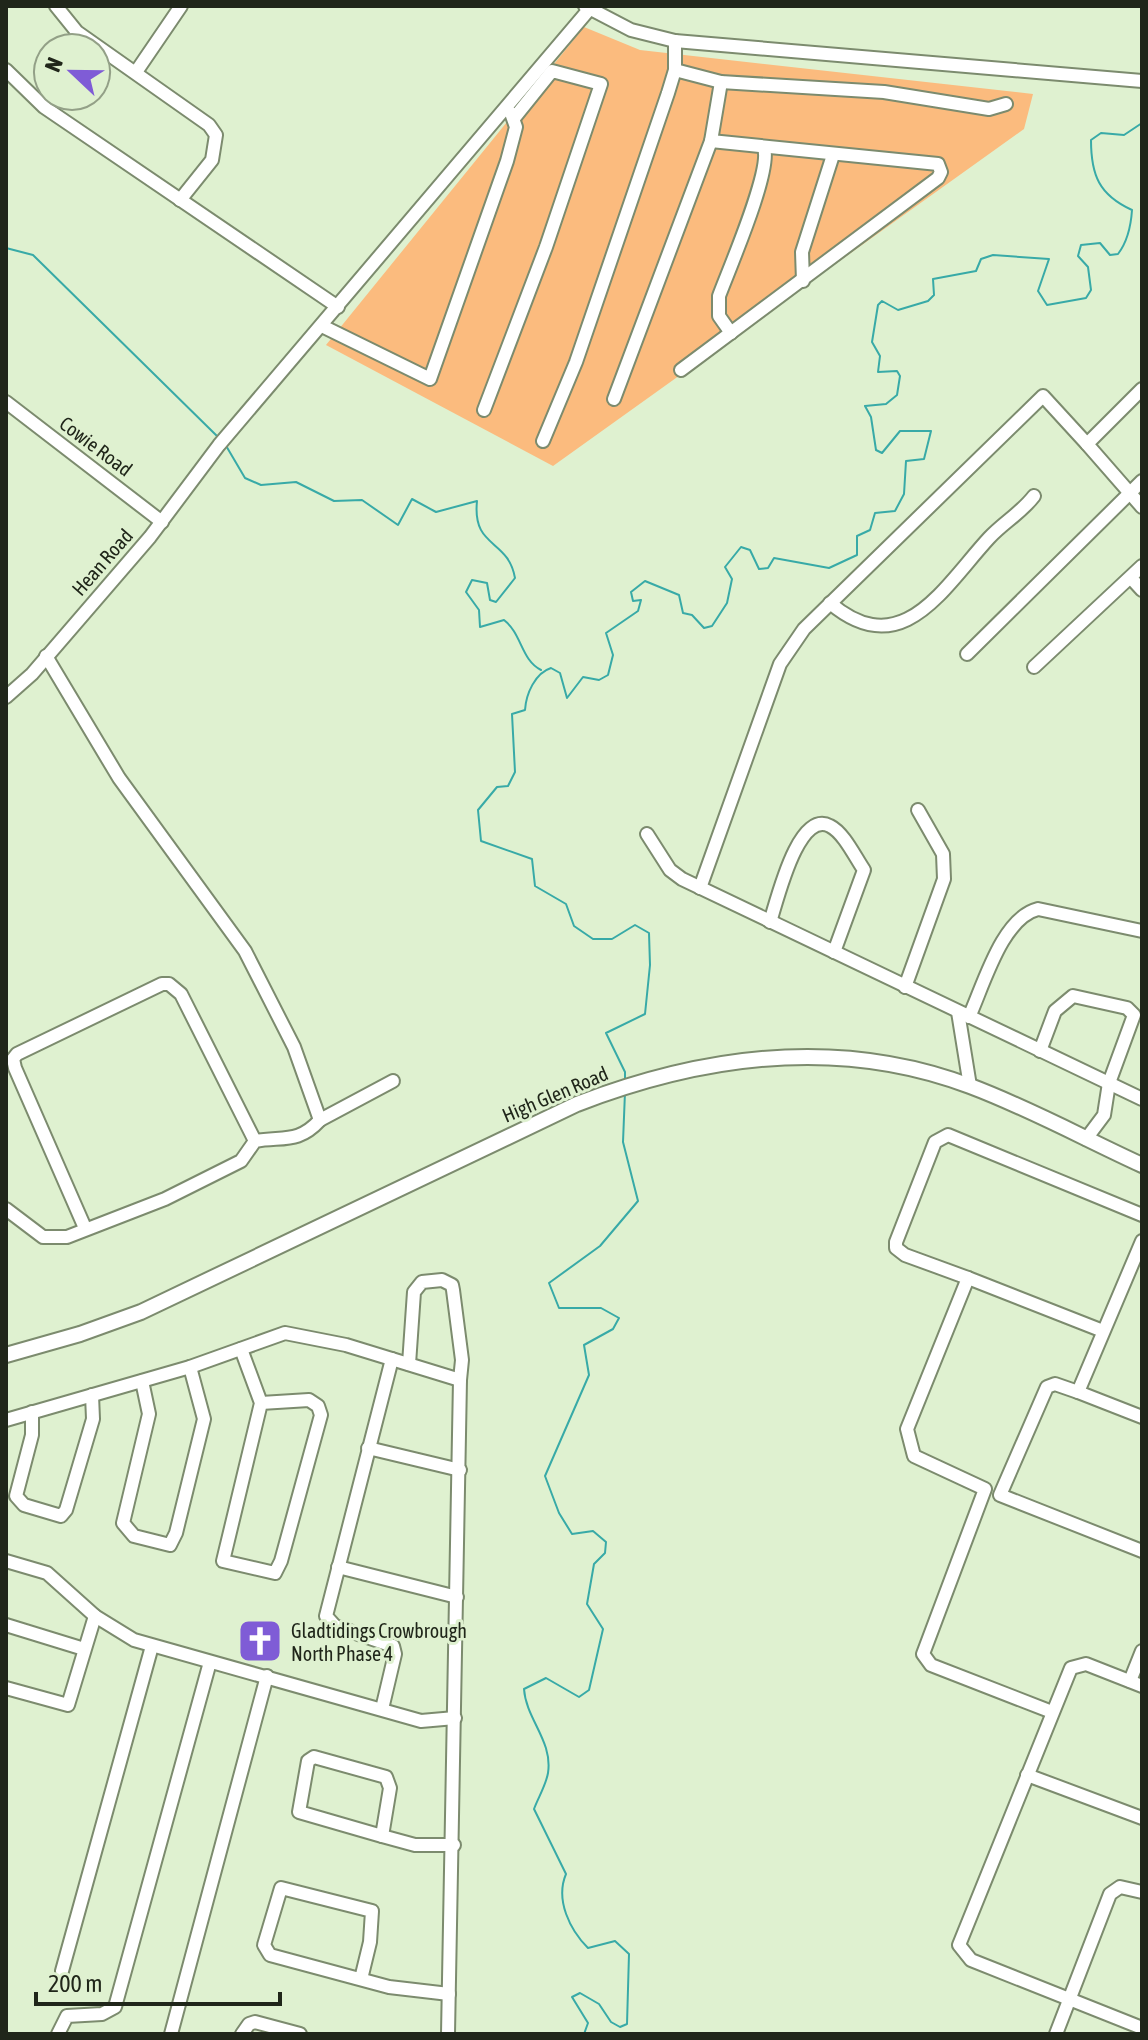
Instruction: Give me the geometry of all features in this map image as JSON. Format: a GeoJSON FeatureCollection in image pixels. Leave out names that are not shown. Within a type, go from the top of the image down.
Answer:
{"type":"FeatureCollection","features":[{"type":"Feature","properties":{"kind":"main road","name":"High Glen Road"},"geometry":{"type":"LineString","coordinates":[[6,1355],[80,1334],[141,1312],[513,1133],[622,1087],[711,1064],[788,1056],[843,1057],[890,1064],[970,1086],[1142,1165]]}},
{"type":"Feature","properties":{"kind":"street"},"geometry":{"type":"LineString","coordinates":[[56,6],[77,32],[199,115],[216,135],[212,160],[180,200]]}},
{"type":"Feature","properties":{"kind":"street"},"geometry":{"type":"LineString","coordinates":[[136,72],[181,6]]}},
{"type":"Feature","properties":{"kind":"street"},"geometry":{"type":"LineString","coordinates":[[511,112],[588,7],[631,30],[675,41],[1142,81]]}},
{"type":"Feature","properties":{"kind":"street"},"geometry":{"type":"LineString","coordinates":[[543,441],[576,362],[675,70],[675,41]]}},
{"type":"Feature","properties":{"kind":"street"},"geometry":{"type":"LineString","coordinates":[[6,70],[44,107],[338,307]]}},
{"type":"Feature","properties":{"kind":"street"},"geometry":{"type":"LineString","coordinates":[[675,70],[721,82],[884,92],[989,109],[1006,104]]}},
{"type":"Feature","properties":{"kind":"street"},"geometry":{"type":"LineString","coordinates":[[484,410],[546,247],[601,84],[552,71],[511,112]]}},
{"type":"Feature","properties":{"kind":"street"},"geometry":{"type":"LineString","coordinates":[[614,399],[711,141],[721,82]]}},
{"type":"Feature","properties":{"kind":"street"},"geometry":{"type":"LineString","coordinates":[[322,326],[430,379],[504,172],[516,127],[511,112]]}},
{"type":"Feature","properties":{"kind":"street","name":"Hean Road"},"geometry":{"type":"LineString","coordinates":[[6,697],[46,656],[162,522],[223,443],[338,307],[511,112]]}},
{"type":"Feature","properties":{"kind":"street"},"geometry":{"type":"LineString","coordinates":[[681,370],[803,281],[938,178],[941,172],[938,164],[711,141]]}},
{"type":"Feature","properties":{"kind":"street"},"geometry":{"type":"LineString","coordinates":[[731,333],[719,316],[719,296],[761,182],[767,156],[764,148]]}},
{"type":"Feature","properties":{"kind":"street"},"geometry":{"type":"LineString","coordinates":[[803,281],[802,252],[833,155]]}},
{"type":"Feature","properties":{"kind":"street"},"geometry":{"type":"LineString","coordinates":[[1087,444],[1142,389]]}},
{"type":"Feature","properties":{"kind":"street"},"geometry":{"type":"LineString","coordinates":[[700,888],[780,664],[804,629],[1043,396],[1142,507]]}},
{"type":"Feature","properties":{"kind":"street","name":"Cowie Road"},"geometry":{"type":"LineString","coordinates":[[6,402],[162,522]]}},
{"type":"Feature","properties":{"kind":"street"},"geometry":{"type":"LineString","coordinates":[[967,654],[1142,481]]}},
{"type":"Feature","properties":{"kind":"street"},"geometry":{"type":"LineString","coordinates":[[830,603],[851,621],[888,628],[902,625],[957,575],[988,539],[1034,496]]}},
{"type":"Feature","properties":{"kind":"street"},"geometry":{"type":"LineString","coordinates":[[1034,667],[1142,566]]}},
{"type":"Feature","properties":{"kind":"street"},"geometry":{"type":"LineString","coordinates":[[1131,578],[1142,590]]}},
{"type":"Feature","properties":{"kind":"street"},"geometry":{"type":"LineString","coordinates":[[46,656],[119,778],[245,951],[294,1047],[320,1120]]}},
{"type":"Feature","properties":{"kind":"street"},"geometry":{"type":"LineString","coordinates":[[905,987],[944,879],[943,854],[918,810]]}},
{"type":"Feature","properties":{"kind":"street"},"geometry":{"type":"LineString","coordinates":[[770,922],[798,843],[814,826],[827,824],[834,828],[864,870],[834,952]]}},
{"type":"Feature","properties":{"kind":"street"},"geometry":{"type":"LineString","coordinates":[[647,834],[670,870],[700,888],[1142,1099]]}},
{"type":"Feature","properties":{"kind":"street"},"geometry":{"type":"LineString","coordinates":[[970,1086],[964,1014],[1011,926],[1026,912],[1038,909],[1142,931]]}},
{"type":"Feature","properties":{"kind":"street"},"geometry":{"type":"LineString","coordinates":[[85,1228],[15,1068],[13,1059],[17,1054],[162,984],[169,984],[181,994],[255,1141]]}},
{"type":"Feature","properties":{"kind":"street"},"geometry":{"type":"LineString","coordinates":[[1040,1051],[1055,1011],[1065,999],[1073,996],[1127,1008],[1134,1021],[1109,1083],[1104,1115],[1086,1139]]}},
{"type":"Feature","properties":{"kind":"street"},"geometry":{"type":"LineString","coordinates":[[255,1141],[286,1141],[393,1081]]}},
{"type":"Feature","properties":{"kind":"street"},"geometry":{"type":"LineString","coordinates":[[1103,1331],[896,1248],[932,1150],[940,1137],[948,1135],[1142,1215]]}},
{"type":"Feature","properties":{"kind":"street"},"geometry":{"type":"LineString","coordinates":[[6,1209],[43,1237],[67,1237],[165,1199],[241,1161],[255,1141]]}},
{"type":"Feature","properties":{"kind":"street"},"geometry":{"type":"LineString","coordinates":[[1078,1392],[1142,1241]]}},
{"type":"Feature","properties":{"kind":"street"},"geometry":{"type":"LineString","coordinates":[[968,1278],[907,1429],[914,1456],[985,1489],[1142,1551]]}},
{"type":"Feature","properties":{"kind":"street"},"geometry":{"type":"LineString","coordinates":[[409,1364],[414,1292],[422,1282],[448,1282],[453,1290],[462,1360],[448,2034]]}},
{"type":"Feature","properties":{"kind":"street"},"geometry":{"type":"LineString","coordinates":[[6,1420],[190,1367],[285,1333],[392,1359],[460,1380]]}},
{"type":"Feature","properties":{"kind":"street"},"geometry":{"type":"LineString","coordinates":[[241,1349],[261,1403],[223,1561],[275,1573],[281,1561],[321,1415],[318,1406],[309,1400],[261,1403]]}},
{"type":"Feature","properties":{"kind":"street"},"geometry":{"type":"LineString","coordinates":[[382,1709],[395,1650],[389,1642],[327,1621],[327,1608],[392,1359]]}},
{"type":"Feature","properties":{"kind":"street"},"geometry":{"type":"LineString","coordinates":[[142,1381],[149,1414],[123,1523],[134,1536],[170,1545],[176,1533],[204,1419],[190,1367]]}},
{"type":"Feature","properties":{"kind":"street"},"geometry":{"type":"LineString","coordinates":[[1000,1495],[1047,1387],[1055,1384],[1142,1417]]}},
{"type":"Feature","properties":{"kind":"street"},"geometry":{"type":"LineString","coordinates":[[32,1412],[32,1435],[16,1496],[24,1505],[61,1516],[66,1510],[93,1419],[92,1395]]}},
{"type":"Feature","properties":{"kind":"street"},"geometry":{"type":"LineString","coordinates":[[368,1448],[460,1470]]}},
{"type":"Feature","properties":{"kind":"street"},"geometry":{"type":"LineString","coordinates":[[985,1489],[923,1654],[931,1665],[1052,1712]]}},
{"type":"Feature","properties":{"kind":"street"},"geometry":{"type":"LineString","coordinates":[[6,1561],[47,1573],[95,1616],[134,1640],[421,1721],[455,1718]]}},
{"type":"Feature","properties":{"kind":"street"},"geometry":{"type":"LineString","coordinates":[[338,1567],[457,1597]]}},
{"type":"Feature","properties":{"kind":"street"},"geometry":{"type":"LineString","coordinates":[[6,1688],[68,1705],[95,1616]]}},
{"type":"Feature","properties":{"kind":"street"},"geometry":{"type":"LineString","coordinates":[[6,1625],[84,1649]]}},
{"type":"Feature","properties":{"kind":"street"},"geometry":{"type":"LineString","coordinates":[[62,1971],[152,1646]]}},
{"type":"Feature","properties":{"kind":"street"},"geometry":{"type":"LineString","coordinates":[[1142,1651],[1136,1684],[1086,1664],[1073,1666],[959,1945],[971,1960],[1142,2028]]}},
{"type":"Feature","properties":{"kind":"street"},"geometry":{"type":"LineString","coordinates":[[58,2034],[67,2016],[102,2014],[115,2007],[210,1662]]}},
{"type":"Feature","properties":{"kind":"street"},"geometry":{"type":"LineString","coordinates":[[171,2034],[267,1676]]}},
{"type":"Feature","properties":{"kind":"street"},"geometry":{"type":"LineString","coordinates":[[382,1836],[390,1788],[386,1777],[310,1758],[299,1812],[382,1836],[415,1845],[454,1845]]}},
{"type":"Feature","properties":{"kind":"street"},"geometry":{"type":"LineString","coordinates":[[1027,1775],[1142,1818]]}},
{"type":"Feature","properties":{"kind":"street"},"geometry":{"type":"LineString","coordinates":[[1056,2034],[1110,1894],[1126,1886],[1142,1892]]}},
{"type":"Feature","properties":{"kind":"street"},"geometry":{"type":"LineString","coordinates":[[361,1979],[370,1942],[370,1908],[281,1888],[264,1945],[265,1951],[361,1979],[389,1987],[449,1994]]}},
{"type":"Feature","properties":{"kind":"street"},"geometry":{"type":"LineString","coordinates":[[242,2034],[249,2024],[255,2022],[300,2034]]}},
{"type":"Feature","properties":{"kind":"shaded area"},"geometry":{"type":"Polygon","coordinates":[[[584,27],[640,50],[1033,94],[1024,129],[553,466],[326,345],[584,27]]]}},
{"type":"Feature","properties":{"kind":"waterway"},"geometry":{"type":"LineString","coordinates":[[625,1082],[625,1072],[606,1033],[645,1014],[650,965],[649,933],[635,925],[612,939],[593,939],[574,926],[566,904],[535,886],[532,859],[481,841],[478,810],[497,787],[508,786],[515,772],[512,714],[525,710],[532,685],[540,674],[551,668],[560,673],[567,698],[583,677],[599,680],[608,675],[613,655],[606,633],[638,611],[641,600],[633,601],[631,592],[645,581],[679,595],[683,613],[692,615],[704,628],[712,626],[727,603],[732,579],[725,567],[741,547],[750,550],[759,569],[768,568],[774,558],[829,568],[857,555],[857,536],[870,530],[875,513],[895,511],[904,494],[906,461],[924,459],[931,431],[900,431],[882,453],[876,450],[871,417],[865,406],[886,404],[897,395],[900,376],[897,371],[878,372],[880,356],[872,342],[878,305],[882,301],[898,310],[928,301],[934,295],[933,279],[976,271],[981,259],[993,255],[1049,259],[1038,291],[1047,305],[1086,298],[1091,290],[1088,267],[1078,256],[1081,245],[1100,243],[1110,255],[1118,254],[1128,233],[1132,210],[1112,198],[1099,182],[1093,164],[1091,140],[1101,133],[1124,135],[1142,123]]}},
{"type":"Feature","properties":{"kind":"waterway"},"geometry":{"type":"LineString","coordinates":[[6,248],[33,255],[218,437]]}},
{"type":"Feature","properties":{"kind":"waterway"},"geometry":{"type":"LineString","coordinates":[[225,444],[245,478],[261,485],[296,482],[334,501],[362,500],[398,525],[412,499],[436,512],[477,501],[480,528],[505,556],[515,578],[496,602],[490,600],[487,583],[472,580],[466,592],[479,610],[480,627],[504,620],[515,632],[529,660],[541,670]]}},
{"type":"Feature","properties":{"kind":"waterway"},"geometry":{"type":"LineString","coordinates":[[584,2034],[588,2023],[572,1997],[580,1993],[599,2004],[611,2022],[620,2027],[627,2024],[629,1954],[615,1941],[588,1948],[566,1914],[562,1894],[566,1874],[534,1809],[547,1778],[548,1761],[524,1689],[546,1678],[579,1697],[589,1690],[603,1629],[587,1604],[594,1564],[605,1553],[606,1542],[593,1531],[572,1534],[559,1513],[545,1476],[589,1375],[584,1345],[613,1329],[619,1318],[601,1308],[559,1308],[549,1283],[600,1246],[638,1201],[623,1142],[625,1092]]}},
{"type":"Feature","properties":{"kind":"place","name":"Gladtidings Crowbrough North Phase 4"},"geometry":{"type":"Point","coordinates":[260,1641]}}]}
